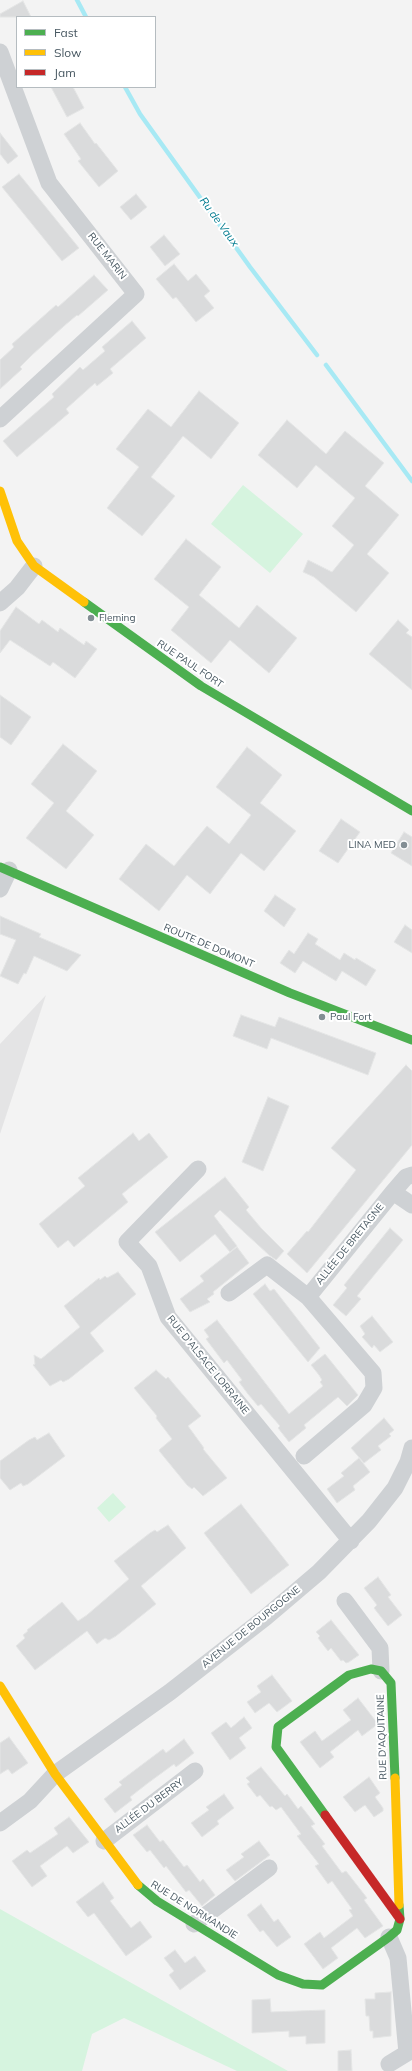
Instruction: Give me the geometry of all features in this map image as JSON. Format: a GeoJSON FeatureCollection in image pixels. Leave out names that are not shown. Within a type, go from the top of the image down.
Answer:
{"type":"FeatureCollection","features":[{"type":"Feature","properties":{"kind":"street","name":"RUE MARIN"},"geometry":{"type":"LineString","coordinates":[[0,52],[49,183],[136,294],[0,419]]}},
{"type":"Feature","properties":{"kind":"street","name":"RUE PAUL FORT"},"geometry":{"type":"LineString","coordinates":[[1,494],[17,541],[34,566],[68,592],[201,686],[412,810]]}},
{"type":"Feature","properties":{"kind":"street"},"geometry":{"type":"LineString","coordinates":[[0,603],[17,588],[34,566]]}},
{"type":"Feature","properties":{"kind":"street"},"geometry":{"type":"LineString","coordinates":[[0,889],[4,869]]}},
{"type":"Feature","properties":{"kind":"street","name":"ROUTE DE DOMONT"},"geometry":{"type":"LineString","coordinates":[[4,869],[290,993],[412,1040]]}},
{"type":"Feature","properties":{"kind":"street","name":"RUE D'ALSACE LORRAINE"},"geometry":{"type":"LineString","coordinates":[[198,1169],[127,1242],[149,1266],[168,1317],[351,1541]]}},
{"type":"Feature","properties":{"kind":"street","name":"ALLÉE DE BRETAGNE"},"geometry":{"type":"LineString","coordinates":[[308,1296],[406,1176],[412,1175]]}},
{"type":"Feature","properties":{"kind":"street"},"geometry":{"type":"LineString","coordinates":[[393,1192],[412,1205]]}},
{"type":"Feature","properties":{"kind":"street"},"geometry":{"type":"LineString","coordinates":[[229,1293],[266,1265],[308,1296],[373,1373],[374,1388],[364,1405],[304,1456]]}},
{"type":"Feature","properties":{"kind":"street","name":"AVENUE DE BOURGOGNE"},"geometry":{"type":"LineString","coordinates":[[0,1823],[30,1801],[55,1774],[170,1692],[248,1631],[319,1572],[351,1541],[395,1488],[408,1462],[412,1448]]}},
{"type":"Feature","properties":{"kind":"street"},"geometry":{"type":"LineString","coordinates":[[345,1601],[380,1648],[381,1671],[370,1669],[349,1675],[278,1727],[276,1747],[400,1919]]}},
{"type":"Feature","properties":{"kind":"street","name":"RUE D'AQUITAINE"},"geometry":{"type":"LineString","coordinates":[[381,1671],[391,1683],[400,1919]]}},
{"type":"Feature","properties":{"kind":"street","name":"RUE DE NORMANDIE"},"geometry":{"type":"LineString","coordinates":[[0,1686],[5,1710],[140,1888],[194,1924],[278,1975],[303,1984],[322,1985],[389,1937],[397,1930],[400,1919]]}},
{"type":"Feature","properties":{"kind":"street","name":"ALLÉE DU BERRY"},"geometry":{"type":"LineString","coordinates":[[104,1840],[195,1771]]}},
{"type":"Feature","properties":{"kind":"street"},"geometry":{"type":"LineString","coordinates":[[194,1924],[269,1868]]}},
{"type":"Feature","properties":{"kind":"street"},"geometry":{"type":"LineString","coordinates":[[389,1937],[398,1958],[408,2052],[389,2064]]}},
{"type":"Feature","properties":{"kind":"shaded area"},"geometry":{"type":"Polygon","coordinates":[[[46,995],[0,1134],[0,1044],[46,995]]]}},
{"type":"Feature","properties":{"kind":"green space"},"geometry":{"type":"Polygon","coordinates":[[[243,485],[303,534],[270,573],[211,524],[243,485]]]}},
{"type":"Feature","properties":{"kind":"green space"},"geometry":{"type":"Polygon","coordinates":[[[113,1493],[126,1507],[109,1522],[97,1508],[113,1493]]]}},
{"type":"Feature","properties":{"kind":"green space"},"geometry":{"type":"Polygon","coordinates":[[[0,1909],[288,2071],[237,2071],[124,2018],[92,2034],[82,2071],[0,2071],[0,1909]]]}},
{"type":"Feature","properties":{"kind":"building"},"geometry":{"type":"Polygon","coordinates":[[[23,1],[30,16],[0,17],[0,14],[23,1]]]}},
{"type":"Feature","properties":{"kind":"building"},"geometry":{"type":"Polygon","coordinates":[[[52,88],[74,88],[84,108],[67,117],[52,88]]]}},
{"type":"Feature","properties":{"kind":"building"},"geometry":{"type":"Polygon","coordinates":[[[80,123],[95,144],[96,143],[118,171],[99,187],[78,161],[81,159],[64,134],[80,123]]]}},
{"type":"Feature","properties":{"kind":"building"},"geometry":{"type":"Polygon","coordinates":[[[0,133],[18,156],[8,164],[0,154],[0,133]]]}},
{"type":"Feature","properties":{"kind":"building"},"geometry":{"type":"Polygon","coordinates":[[[19,174],[79,248],[62,261],[2,187],[19,174]]]}},
{"type":"Feature","properties":{"kind":"building"},"geometry":{"type":"Polygon","coordinates":[[[136,194],[147,207],[131,220],[120,207],[136,194]]]}},
{"type":"Feature","properties":{"kind":"building"},"geometry":{"type":"Polygon","coordinates":[[[164,235],[180,254],[165,266],[150,247],[164,235]]]}},
{"type":"Feature","properties":{"kind":"building"},"geometry":{"type":"Polygon","coordinates":[[[174,264],[188,281],[196,274],[210,291],[204,296],[214,308],[196,322],[176,297],[173,299],[156,279],[174,264]]]}},
{"type":"Feature","properties":{"kind":"building"},"geometry":{"type":"Polygon","coordinates":[[[94,275],[108,290],[64,326],[32,355],[20,367],[22,369],[0,389],[0,360],[14,347],[12,344],[56,305],[58,307],[94,275]]]}},
{"type":"Feature","properties":{"kind":"building"},"geometry":{"type":"Polygon","coordinates":[[[132,321],[146,338],[110,369],[113,373],[97,386],[95,383],[66,409],[69,413],[17,457],[3,441],[54,397],[52,394],[80,367],[83,370],[105,351],[102,347],[132,321]]]}},
{"type":"Feature","properties":{"kind":"building"},"geometry":{"type":"Polygon","coordinates":[[[199,391],[239,423],[211,459],[183,436],[151,477],[175,496],[142,536],[107,508],[139,467],[116,449],[148,409],[171,427],[199,391]]]}},
{"type":"Feature","properties":{"kind":"building"},"geometry":{"type":"Polygon","coordinates":[[[287,420],[326,454],[345,431],[384,463],[365,486],[399,515],[367,554],[389,573],[356,612],[314,577],[303,572],[308,560],[332,572],[354,545],[332,526],[355,498],[316,465],[297,488],[258,455],[287,420]]]}},
{"type":"Feature","properties":{"kind":"building"},"geometry":{"type":"Polygon","coordinates":[[[186,539],[221,567],[199,595],[239,628],[257,605],[297,638],[269,673],[230,640],[211,663],[171,630],[189,607],[154,579],[186,539]]]}},
{"type":"Feature","properties":{"kind":"building"},"geometry":{"type":"Polygon","coordinates":[[[16,607],[39,624],[42,620],[58,632],[60,628],[84,645],[86,641],[97,649],[75,678],[53,662],[50,666],[10,640],[0,653],[0,631],[16,607]]]}},
{"type":"Feature","properties":{"kind":"building"},"geometry":{"type":"Polygon","coordinates":[[[398,620],[409,630],[406,633],[412,637],[412,690],[369,654],[398,620]]]}},
{"type":"Feature","properties":{"kind":"building"},"geometry":{"type":"Polygon","coordinates":[[[0,695],[31,717],[11,745],[0,737],[0,695]]]}},
{"type":"Feature","properties":{"kind":"building"},"geometry":{"type":"Polygon","coordinates":[[[63,744],[97,771],[66,811],[94,835],[66,869],[26,838],[54,803],[31,784],[63,744]]]}},
{"type":"Feature","properties":{"kind":"building"},"geometry":{"type":"Polygon","coordinates":[[[247,747],[282,775],[260,803],[296,831],[264,871],[241,853],[210,894],[187,875],[159,911],[119,879],[146,844],[174,866],[207,826],[229,844],[251,815],[216,787],[247,747]]]}},
{"type":"Feature","properties":{"kind":"building"},"geometry":{"type":"Polygon","coordinates":[[[341,819],[360,832],[338,863],[319,851],[341,819]]]}},
{"type":"Feature","properties":{"kind":"building","name":"LINA MED"},"geometry":{"type":"Polygon","coordinates":[[[404,832],[412,837],[412,866],[391,853],[404,832]]]}},
{"type":"Feature","properties":{"kind":"building"},"geometry":{"type":"Polygon","coordinates":[[[275,895],[296,909],[284,927],[264,911],[275,895]]]}},
{"type":"Feature","properties":{"kind":"building"},"geometry":{"type":"Polygon","coordinates":[[[0,916],[41,934],[39,937],[81,955],[67,971],[34,956],[26,974],[24,973],[18,984],[0,976],[16,940],[0,934],[0,916]]]}},
{"type":"Feature","properties":{"kind":"building"},"geometry":{"type":"Polygon","coordinates":[[[405,925],[412,930],[412,953],[394,942],[405,925]]]}},
{"type":"Feature","properties":{"kind":"building"},"geometry":{"type":"Polygon","coordinates":[[[308,933],[318,939],[315,944],[340,960],[344,953],[355,960],[356,958],[376,970],[366,986],[342,971],[336,981],[303,961],[295,973],[280,963],[289,950],[294,954],[308,933]]]}},
{"type":"Feature","properties":{"kind":"building"},"geometry":{"type":"Polygon","coordinates":[[[241,1015],[275,1027],[279,1017],[376,1053],[368,1075],[271,1038],[267,1049],[233,1036],[241,1015]]]}},
{"type":"Feature","properties":{"kind":"building"},"geometry":{"type":"Polygon","coordinates":[[[406,1065],[412,1071],[412,1145],[307,1273],[287,1254],[307,1231],[308,1232],[356,1170],[331,1148],[406,1065]]]}},
{"type":"Feature","properties":{"kind":"building"},"geometry":{"type":"Polygon","coordinates":[[[268,1097],[289,1106],[263,1171],[242,1162],[268,1097]]]}},
{"type":"Feature","properties":{"kind":"building"},"geometry":{"type":"Polygon","coordinates":[[[133,1133],[139,1141],[149,1133],[168,1157],[122,1194],[128,1202],[74,1247],[68,1240],[58,1248],[39,1224],[85,1186],[78,1178],[133,1133]]]}},
{"type":"Feature","properties":{"kind":"building"},"geometry":{"type":"Polygon","coordinates":[[[225,1177],[249,1207],[246,1210],[261,1228],[284,1251],[276,1260],[220,1210],[214,1216],[237,1246],[230,1252],[215,1234],[180,1262],[155,1232],[225,1177]]]}},
{"type":"Feature","properties":{"kind":"building"},"geometry":{"type":"Polygon","coordinates":[[[390,1228],[403,1240],[357,1296],[361,1299],[346,1316],[333,1305],[347,1288],[344,1285],[390,1228]]]}},
{"type":"Feature","properties":{"kind":"building"},"geometry":{"type":"Polygon","coordinates":[[[237,1247],[249,1263],[213,1292],[214,1294],[207,1299],[210,1302],[190,1312],[180,1299],[204,1281],[200,1276],[237,1247]]]}},
{"type":"Feature","properties":{"kind":"building"},"geometry":{"type":"Polygon","coordinates":[[[118,1272],[136,1294],[90,1333],[104,1351],[69,1379],[63,1382],[61,1380],[50,1386],[33,1365],[35,1364],[34,1355],[41,1359],[80,1327],[64,1306],[99,1278],[100,1280],[105,1276],[107,1278],[118,1272]]]}},
{"type":"Feature","properties":{"kind":"building"},"geometry":{"type":"Polygon","coordinates":[[[265,1284],[270,1291],[274,1289],[320,1348],[308,1362],[253,1294],[265,1284]]]}},
{"type":"Feature","properties":{"kind":"building"},"geometry":{"type":"Polygon","coordinates":[[[372,1316],[393,1342],[380,1352],[374,1345],[372,1348],[362,1337],[365,1334],[360,1326],[372,1316]]]}},
{"type":"Feature","properties":{"kind":"building"},"geometry":{"type":"Polygon","coordinates":[[[217,1320],[289,1414],[323,1386],[320,1382],[322,1380],[311,1365],[325,1354],[358,1395],[347,1406],[338,1397],[304,1425],[306,1428],[289,1442],[278,1428],[280,1426],[261,1404],[258,1406],[248,1394],[239,1382],[242,1380],[227,1360],[224,1363],[206,1339],[209,1337],[204,1330],[217,1320]]]}},
{"type":"Feature","properties":{"kind":"building"},"geometry":{"type":"Polygon","coordinates":[[[156,1370],[166,1379],[168,1377],[201,1416],[188,1426],[204,1448],[203,1449],[227,1478],[203,1496],[194,1487],[192,1489],[187,1485],[160,1452],[159,1450],[172,1439],[156,1418],[157,1416],[134,1388],[156,1370]]]}},
{"type":"Feature","properties":{"kind":"building"},"geometry":{"type":"Polygon","coordinates":[[[384,1418],[394,1430],[389,1434],[391,1436],[378,1446],[381,1450],[364,1463],[351,1448],[384,1418]]]}},
{"type":"Feature","properties":{"kind":"building"},"geometry":{"type":"Polygon","coordinates":[[[49,1433],[65,1456],[28,1484],[23,1486],[21,1483],[10,1490],[0,1478],[0,1461],[29,1440],[35,1437],[37,1440],[49,1433]]]}},
{"type":"Feature","properties":{"kind":"building"},"geometry":{"type":"Polygon","coordinates":[[[359,1458],[370,1472],[353,1486],[355,1490],[337,1503],[327,1489],[344,1476],[341,1473],[359,1458]]]}},
{"type":"Feature","properties":{"kind":"building"},"geometry":{"type":"Polygon","coordinates":[[[241,1504],[289,1565],[251,1594],[204,1533],[241,1504]]]}},
{"type":"Feature","properties":{"kind":"building"},"geometry":{"type":"Polygon","coordinates":[[[168,1525],[186,1548],[141,1586],[156,1604],[109,1640],[105,1638],[97,1644],[87,1631],[35,1670],[16,1646],[25,1638],[23,1635],[28,1631],[27,1630],[62,1602],[78,1621],[87,1615],[129,1579],[114,1561],[150,1533],[155,1530],[157,1532],[168,1525]]]}},
{"type":"Feature","properties":{"kind":"building"},"geometry":{"type":"Polygon","coordinates":[[[378,1577],[391,1595],[388,1597],[402,1615],[388,1626],[374,1608],[377,1605],[364,1588],[378,1577]]]}},
{"type":"Feature","properties":{"kind":"building"},"geometry":{"type":"Polygon","coordinates":[[[331,1620],[359,1655],[349,1662],[346,1663],[343,1660],[341,1661],[331,1648],[328,1651],[318,1638],[320,1636],[316,1632],[331,1620]]]}},
{"type":"Feature","properties":{"kind":"building"},"geometry":{"type":"Polygon","coordinates":[[[272,1675],[292,1701],[277,1712],[269,1703],[255,1713],[247,1702],[261,1692],[257,1686],[272,1675]]]}},
{"type":"Feature","properties":{"kind":"building"},"geometry":{"type":"Polygon","coordinates":[[[358,1698],[378,1724],[362,1736],[358,1730],[330,1752],[334,1757],[320,1768],[300,1742],[315,1731],[322,1741],[351,1720],[343,1710],[358,1698]]]}},
{"type":"Feature","properties":{"kind":"building"},"geometry":{"type":"Polygon","coordinates":[[[244,1717],[252,1728],[239,1738],[246,1748],[230,1760],[211,1733],[226,1722],[231,1728],[244,1717]]]}},
{"type":"Feature","properties":{"kind":"building"},"geometry":{"type":"Polygon","coordinates":[[[9,1737],[28,1763],[12,1774],[8,1769],[0,1774],[0,1743],[9,1737]]]}},
{"type":"Feature","properties":{"kind":"building"},"geometry":{"type":"Polygon","coordinates":[[[184,1739],[194,1753],[176,1767],[174,1764],[148,1783],[130,1797],[132,1800],[115,1813],[104,1799],[122,1785],[119,1782],[163,1749],[166,1753],[184,1739]]]}},
{"type":"Feature","properties":{"kind":"building"},"geometry":{"type":"Polygon","coordinates":[[[261,1767],[285,1796],[287,1794],[298,1809],[301,1806],[315,1824],[311,1826],[325,1844],[322,1846],[342,1873],[346,1871],[367,1898],[364,1900],[383,1926],[365,1938],[357,1928],[331,1948],[338,1958],[323,1969],[304,1944],[320,1932],[324,1938],[353,1916],[349,1910],[352,1909],[332,1881],[328,1884],[315,1866],[319,1864],[297,1836],[301,1834],[281,1807],[276,1810],[272,1806],[270,1807],[260,1795],[257,1797],[247,1784],[250,1782],[246,1778],[261,1767]]]}},
{"type":"Feature","properties":{"kind":"building"},"geometry":{"type":"Polygon","coordinates":[[[369,1777],[380,1793],[375,1797],[383,1808],[383,1811],[374,1817],[365,1805],[355,1812],[343,1797],[369,1777]]]}},
{"type":"Feature","properties":{"kind":"building"},"geometry":{"type":"Polygon","coordinates":[[[224,1794],[234,1808],[217,1821],[219,1824],[202,1837],[191,1823],[209,1810],[206,1807],[224,1794]]]}},
{"type":"Feature","properties":{"kind":"building"},"geometry":{"type":"Polygon","coordinates":[[[69,1817],[89,1842],[73,1853],[67,1846],[40,1866],[47,1876],[32,1887],[12,1861],[27,1850],[30,1853],[58,1834],[54,1828],[69,1817]]]}},
{"type":"Feature","properties":{"kind":"building"},"geometry":{"type":"Polygon","coordinates":[[[147,1825],[160,1842],[163,1840],[184,1867],[187,1865],[200,1882],[203,1879],[215,1895],[202,1906],[189,1890],[186,1892],[166,1866],[164,1868],[150,1850],[147,1852],[133,1835],[147,1825]]]}},
{"type":"Feature","properties":{"kind":"building"},"geometry":{"type":"Polygon","coordinates":[[[259,1841],[270,1855],[235,1881],[226,1870],[244,1857],[241,1854],[259,1841]]]}},
{"type":"Feature","properties":{"kind":"building"},"geometry":{"type":"Polygon","coordinates":[[[103,1882],[114,1898],[110,1901],[131,1928],[140,1921],[152,1937],[126,1956],[94,1913],[88,1917],[76,1902],[103,1882]]]}},
{"type":"Feature","properties":{"kind":"building"},"geometry":{"type":"Polygon","coordinates":[[[261,1904],[274,1922],[278,1919],[291,1937],[277,1947],[263,1930],[260,1932],[247,1915],[261,1904]]]}},
{"type":"Feature","properties":{"kind":"building"},"geometry":{"type":"Polygon","coordinates":[[[175,1950],[185,1963],[195,1956],[206,1971],[180,1990],[169,1975],[174,1971],[164,1958],[175,1950]]]}},
{"type":"Feature","properties":{"kind":"building"},"geometry":{"type":"Polygon","coordinates":[[[391,1992],[391,2036],[373,2038],[373,2031],[370,2031],[369,2016],[366,2016],[365,1999],[375,1999],[375,1993],[391,1992]]]}},
{"type":"Feature","properties":{"kind":"building"},"geometry":{"type":"Polygon","coordinates":[[[270,1999],[271,2012],[325,2010],[325,2043],[306,2044],[306,2036],[289,2037],[289,2031],[252,2033],[252,2000],[270,1999]]]}},
{"type":"Feature","properties":{"kind":"building"},"geometry":{"type":"Polygon","coordinates":[[[351,2050],[352,2071],[338,2071],[338,2051],[351,2050]]]}},
{"type":"Feature","properties":{"kind":"waterway","name":"Ru de Vaux"},"geometry":{"type":"LineString","coordinates":[[77,0],[85,16]]}},
{"type":"Feature","properties":{"kind":"waterway","name":"Ru de Vaux"},"geometry":{"type":"LineString","coordinates":[[126,88],[140,114],[250,267],[317,355]]}},
{"type":"Feature","properties":{"kind":"waterway","name":"Ru de Vaux"},"geometry":{"type":"LineString","coordinates":[[326,365],[412,481]]}},
{"type":"Feature","properties":{"kind":"traffic: fast"},"geometry":{"type":"LineString","coordinates":[[84,602],[201,686],[412,811]]}},
{"type":"Feature","properties":{"kind":"traffic: fast"},"geometry":{"type":"LineString","coordinates":[[0,867],[290,993],[412,1040]]}},
{"type":"Feature","properties":{"kind":"traffic: fast"},"geometry":{"type":"LineString","coordinates":[[325,1815],[276,1747],[278,1727],[349,1675],[371,1669],[381,1671],[391,1683],[395,1778]]}},
{"type":"Feature","properties":{"kind":"traffic: fast"},"geometry":{"type":"LineString","coordinates":[[138,1885],[157,1901],[278,1975],[303,1984],[322,1985],[389,1937],[397,1930],[400,1919],[399,1905]]}},
{"type":"Feature","properties":{"kind":"traffic: slow"},"geometry":{"type":"LineString","coordinates":[[0,491],[17,541],[34,566],[84,602]]}},
{"type":"Feature","properties":{"kind":"traffic: slow"},"geometry":{"type":"LineString","coordinates":[[0,1686],[55,1774],[138,1885]]}},
{"type":"Feature","properties":{"kind":"traffic: slow"},"geometry":{"type":"LineString","coordinates":[[395,1778],[399,1905]]}},
{"type":"Feature","properties":{"kind":"traffic: jam"},"geometry":{"type":"LineString","coordinates":[[325,1815],[400,1919]]}},
{"type":"Feature","properties":{"kind":"place","name":"Fleming"},"geometry":{"type":"Point","coordinates":[91,618]}},
{"type":"Feature","properties":{"kind":"place","name":"LINA MED"},"geometry":{"type":"Point","coordinates":[404,845]}},
{"type":"Feature","properties":{"kind":"place","name":"Paul Fort"},"geometry":{"type":"Point","coordinates":[322,1017]}}]}
